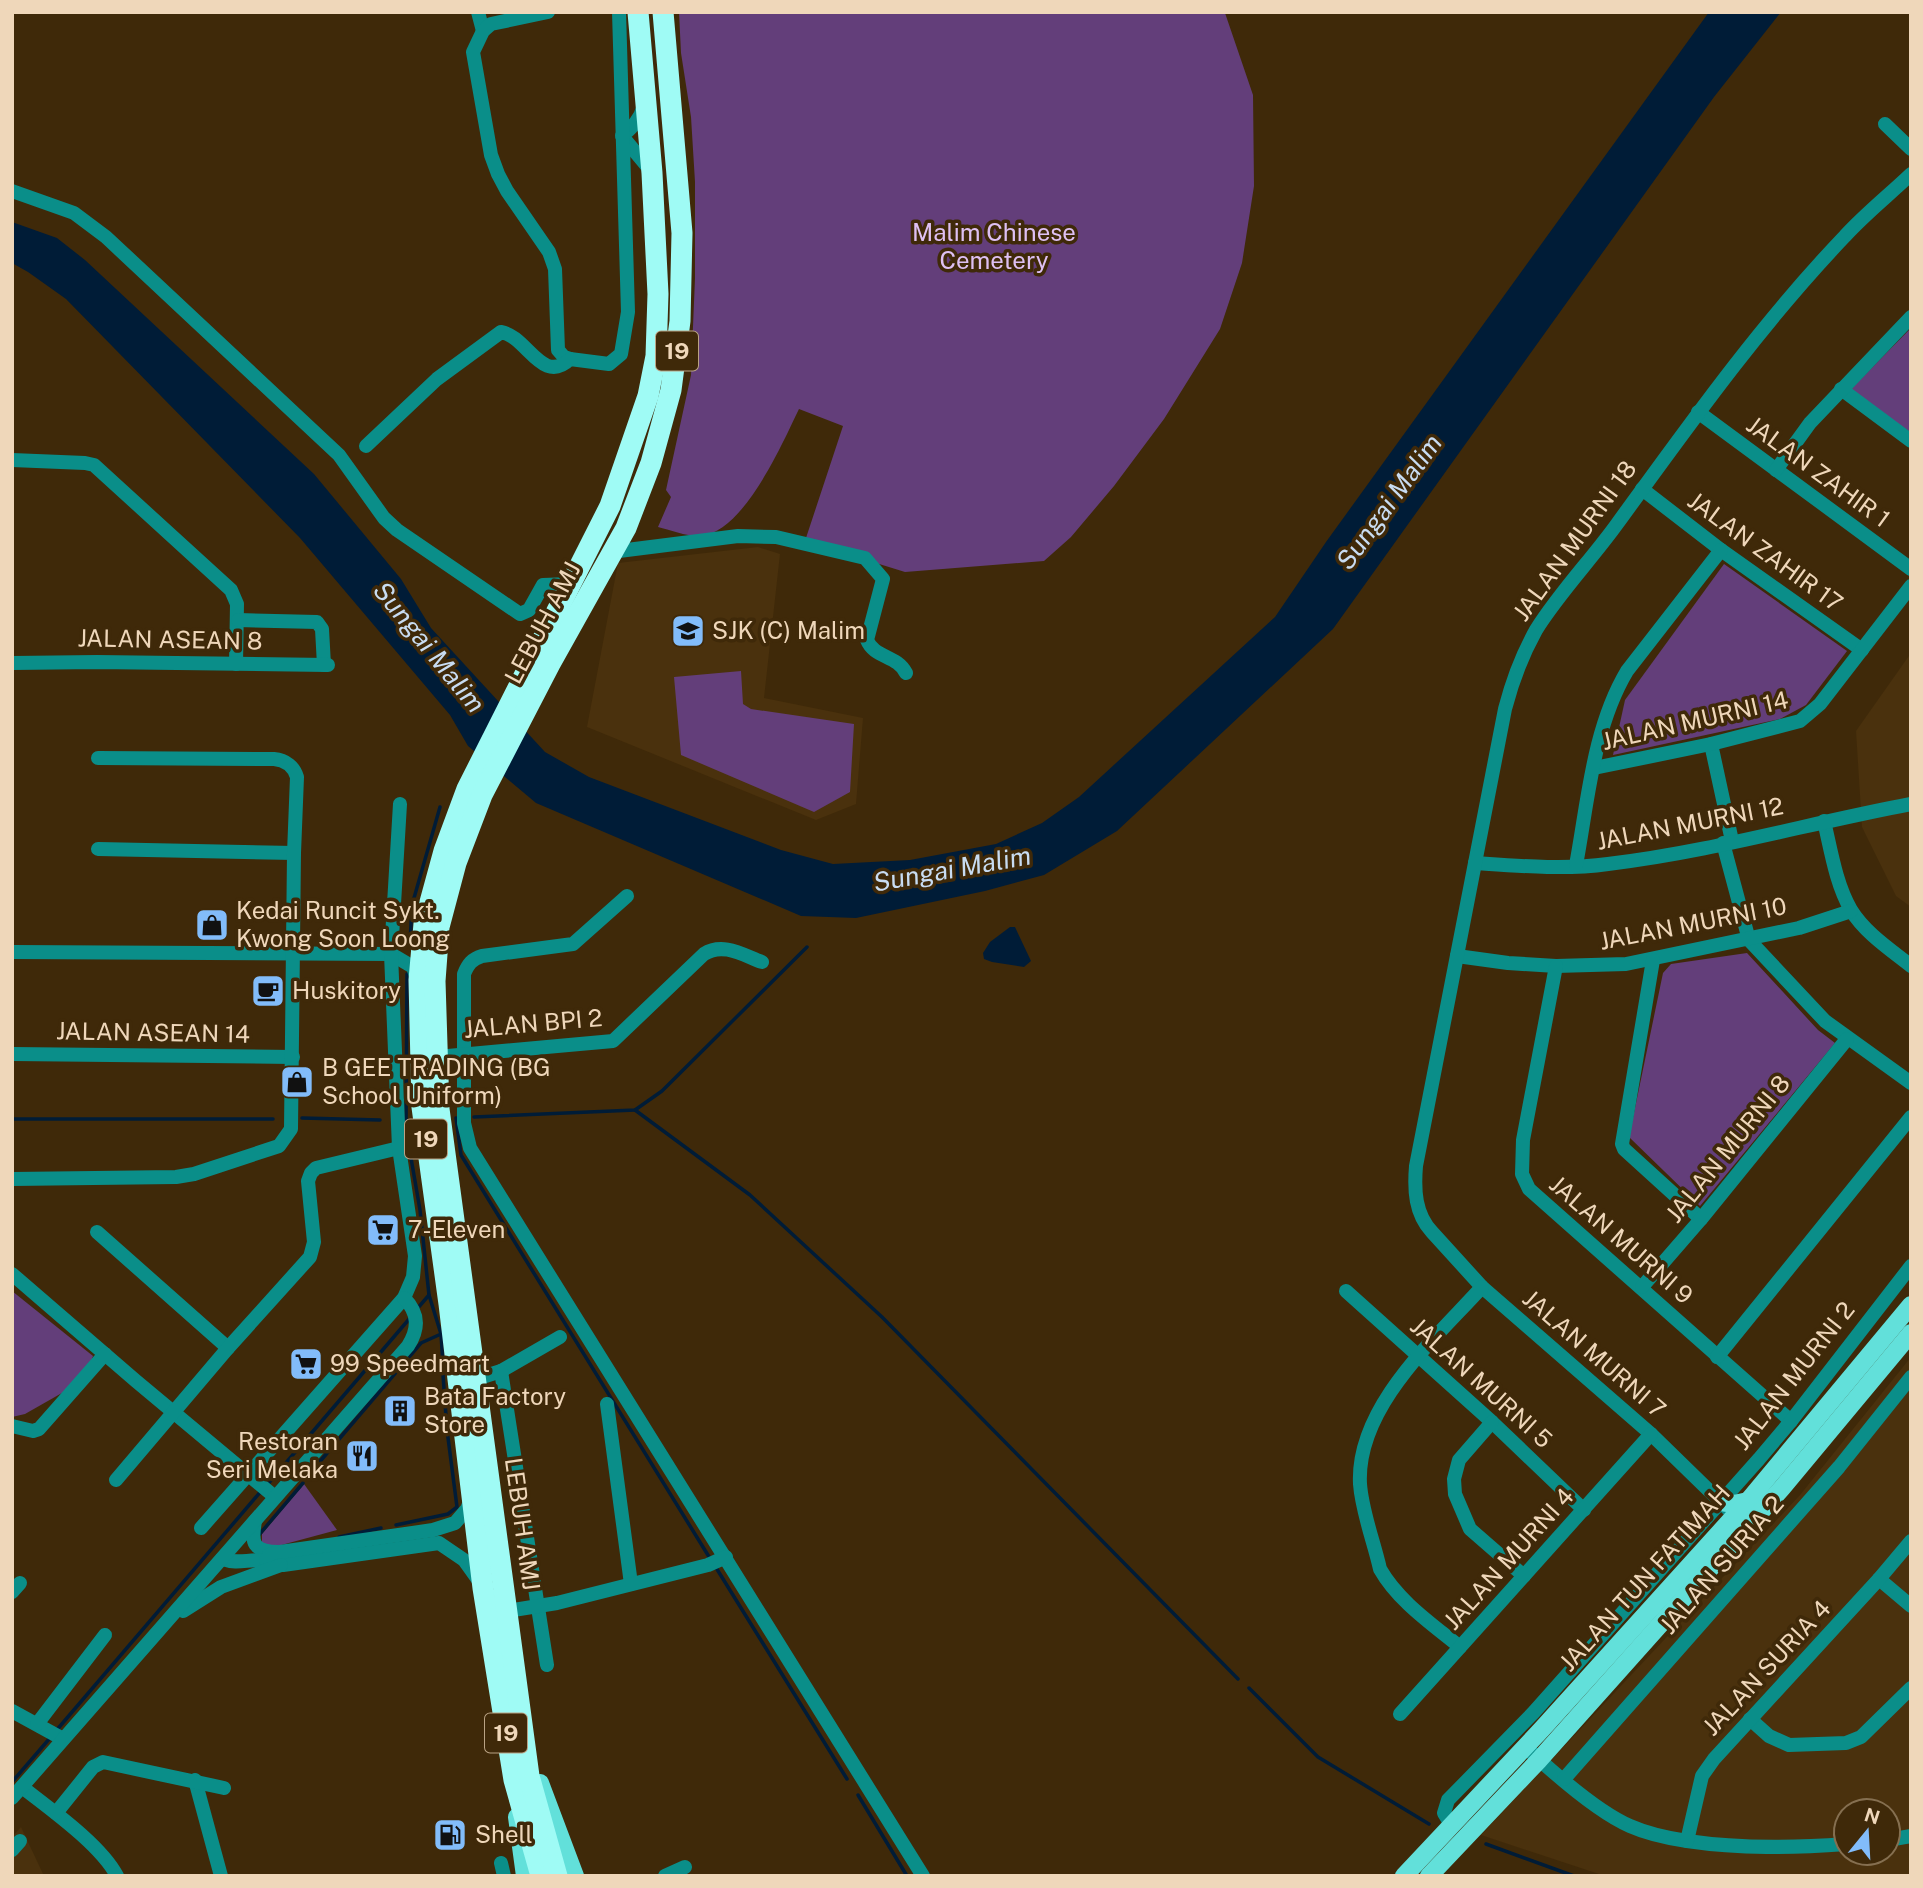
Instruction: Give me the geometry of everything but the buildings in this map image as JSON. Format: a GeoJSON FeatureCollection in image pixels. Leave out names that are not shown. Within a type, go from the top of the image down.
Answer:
{"type":"FeatureCollection","features":[{"type":"Feature","properties":{"kind":"highway","name":"LEBUH AMJ"},"geometry":{"type":"LineString","coordinates":[[541,660],[569,584],[610,506],[648,396],[656,356],[659,316],[652,173],[638,12]]}},
{"type":"Feature","properties":{"kind":"highway","name":"LEBUH AMJ"},"geometry":{"type":"LineString","coordinates":[[541,1876],[512,1770],[471,1494],[422,1107],[419,991],[422,941],[441,862],[474,792],[541,660],[626,528],[651,463],[671,390],[679,331],[682,233],[663,12]]}},
{"type":"Feature","properties":{"kind":"highway","name":"LEBUH AMJ"},"geometry":{"type":"LineString","coordinates":[[474,792],[439,927],[436,981],[439,1109],[529,1776],[557,1876]]}},
{"type":"Feature","properties":{"kind":"main road","name":"JALAN TUN FATIMAH"},"geometry":{"type":"LineString","coordinates":[[1429,1876],[1539,1760],[1740,1521],[1748,1501],[1911,1304]]}},
{"type":"Feature","properties":{"kind":"main road","name":"JALAN TUN FATIMAH"},"geometry":{"type":"LineString","coordinates":[[1404,1876],[1740,1521],[1782,1488],[1911,1333]]}},
{"type":"Feature","properties":{"kind":"main road"},"geometry":{"type":"LineString","coordinates":[[1721,1502],[1734,1504],[1748,1501]]}},
{"type":"Feature","properties":{"kind":"main road"},"geometry":{"type":"LineString","coordinates":[[524,1737],[575,1876]]}},
{"type":"Feature","properties":{"kind":"main road"},"geometry":{"type":"LineString","coordinates":[[512,1770],[525,1876]]}},
{"type":"Feature","properties":{"kind":"street"},"geometry":{"type":"LineString","coordinates":[[478,12],[483,31]]}},
{"type":"Feature","properties":{"kind":"street"},"geometry":{"type":"LineString","coordinates":[[548,12],[491,24],[483,31],[472,52],[491,155],[506,191],[550,253],[555,270],[558,350],[570,359],[610,363],[621,354],[628,312],[619,12]]}},
{"type":"Feature","properties":{"kind":"street"},"geometry":{"type":"LineString","coordinates":[[622,136],[633,128],[646,101]]}},
{"type":"Feature","properties":{"kind":"street"},"geometry":{"type":"LineString","coordinates":[[1885,124],[1911,149]]}},
{"type":"Feature","properties":{"kind":"street"},"geometry":{"type":"LineString","coordinates":[[622,136],[652,173]]}},
{"type":"Feature","properties":{"kind":"street","name":"JALAN MURNI 18"},"geometry":{"type":"LineString","coordinates":[[1425,1225],[1418,1206],[1415,1175],[1505,709],[1529,643],[1549,612],[1589,563],[1698,412],[1799,286],[1846,234],[1911,174]]}},
{"type":"Feature","properties":{"kind":"street"},"geometry":{"type":"LineString","coordinates":[[12,191],[74,213],[106,237],[340,455],[384,518],[397,530],[520,614],[528,610],[543,586],[569,584]]}},
{"type":"Feature","properties":{"kind":"street"},"geometry":{"type":"LineString","coordinates":[[1776,470],[1810,423],[1911,317]]}},
{"type":"Feature","properties":{"kind":"street"},"geometry":{"type":"LineString","coordinates":[[366,446],[437,379],[496,334],[501,332],[512,335],[544,365],[551,368],[557,368],[570,359]]}},
{"type":"Feature","properties":{"kind":"street"},"geometry":{"type":"LineString","coordinates":[[1841,389],[1911,441]]}},
{"type":"Feature","properties":{"kind":"street","name":"JALAN ZAHIR 1"},"geometry":{"type":"LineString","coordinates":[[1698,412],[1911,569]]}},
{"type":"Feature","properties":{"kind":"street"},"geometry":{"type":"LineString","coordinates":[[12,460],[94,465],[231,590],[236,599],[238,620],[236,664]]}},
{"type":"Feature","properties":{"kind":"street","name":"JALAN ZAHIR 17"},"geometry":{"type":"LineString","coordinates":[[1642,489],[1721,550],[1862,650]]}},
{"type":"Feature","properties":{"kind":"street"},"geometry":{"type":"LineString","coordinates":[[611,552],[754,535],[797,541],[865,558],[883,579],[867,640],[876,652],[897,660],[906,673]]}},
{"type":"Feature","properties":{"kind":"street"},"geometry":{"type":"LineString","coordinates":[[1576,865],[1603,726],[1622,679],[1721,550]]}},
{"type":"Feature","properties":{"kind":"street","name":"JALAN MURNI 14"},"geometry":{"type":"LineString","coordinates":[[1594,768],[1711,744],[1807,717],[1911,586]]}},
{"type":"Feature","properties":{"kind":"street","name":"JALAN ASEAN 8"},"geometry":{"type":"LineString","coordinates":[[12,663],[326,665],[322,629],[317,622],[238,620]]}},
{"type":"Feature","properties":{"kind":"street"},"geometry":{"type":"LineString","coordinates":[[1711,744],[1749,940],[1825,1021],[1911,1083]]}},
{"type":"Feature","properties":{"kind":"street"},"geometry":{"type":"LineString","coordinates":[[12,1179],[176,1177],[194,1174],[279,1146],[291,1129],[295,770],[285,762],[274,759],[98,758]]}},
{"type":"Feature","properties":{"kind":"street"},"geometry":{"type":"LineString","coordinates":[[281,1558],[255,1546],[253,1532],[263,1487],[408,1303],[415,1256],[399,1148],[391,954],[400,804]]}},
{"type":"Feature","properties":{"kind":"street","name":"JALAN MURNI 12"},"geometry":{"type":"LineString","coordinates":[[1475,863],[1529,867],[1608,864],[1911,804]]}},
{"type":"Feature","properties":{"kind":"street"},"geometry":{"type":"LineString","coordinates":[[1825,821],[1834,867],[1852,911],[1878,940],[1911,966]]}},
{"type":"Feature","properties":{"kind":"street"},"geometry":{"type":"LineString","coordinates":[[98,849],[294,853]]}},
{"type":"Feature","properties":{"kind":"street"},"geometry":{"type":"LineString","coordinates":[[627,896],[573,944],[474,959],[464,974],[464,1123],[470,1148],[717,1561],[923,1876]]}},
{"type":"Feature","properties":{"kind":"street","name":"JALAN MURNI 10"},"geometry":{"type":"LineString","coordinates":[[1457,956],[1508,963],[1607,966],[1653,960],[1749,940],[1852,911]]}},
{"type":"Feature","properties":{"kind":"street"},"geometry":{"type":"LineString","coordinates":[[12,951],[391,954],[413,948],[422,941]]}},
{"type":"Feature","properties":{"kind":"street","name":"JALAN BPI 2"},"geometry":{"type":"LineString","coordinates":[[437,1057],[614,1041],[711,949],[726,948],[762,962]]}},
{"type":"Feature","properties":{"kind":"street"},"geometry":{"type":"LineString","coordinates":[[391,954],[413,967],[419,991]]}},
{"type":"Feature","properties":{"kind":"street"},"geometry":{"type":"LineString","coordinates":[[1653,960],[1622,1144],[1701,1219]]}},
{"type":"Feature","properties":{"kind":"street","name":"JALAN MURNI 9"},"geometry":{"type":"LineString","coordinates":[[1556,966],[1523,1140],[1522,1174],[1529,1189],[1791,1421]]}},
{"type":"Feature","properties":{"kind":"street","name":"JALAN MURNI 8"},"geometry":{"type":"LineString","coordinates":[[1642,1287],[1701,1219],[1847,1039]]}},
{"type":"Feature","properties":{"kind":"street","name":"JALAN ASEAN 14"},"geometry":{"type":"LineString","coordinates":[[12,1054],[293,1057]]}},
{"type":"Feature","properties":{"kind":"street"},"geometry":{"type":"LineString","coordinates":[[1717,1357],[1911,1117]]}},
{"type":"Feature","properties":{"kind":"street"},"geometry":{"type":"LineString","coordinates":[[116,1480],[228,1348],[310,1257],[314,1242],[308,1181],[310,1173],[317,1168],[399,1148]]}},
{"type":"Feature","properties":{"kind":"street","name":"JALAN MURNI 7"},"geometry":{"type":"LineString","coordinates":[[1425,1225],[1482,1287],[1651,1434],[1740,1521]]}},
{"type":"Feature","properties":{"kind":"street"},"geometry":{"type":"LineString","coordinates":[[97,1232],[228,1348]]}},
{"type":"Feature","properties":{"kind":"street","name":"JALAN MURNI 2"},"geometry":{"type":"LineString","coordinates":[[1452,1826],[1444,1813],[1448,1800],[1534,1712],[1721,1502],[1791,1421],[1911,1266]]}},
{"type":"Feature","properties":{"kind":"street"},"geometry":{"type":"LineString","coordinates":[[12,1274],[263,1487]]}},
{"type":"Feature","properties":{"kind":"street"},"geometry":{"type":"LineString","coordinates":[[1460,1647],[1422,1616],[1380,1569],[1360,1487],[1364,1452],[1383,1403],[1418,1358],[1482,1287]]}},
{"type":"Feature","properties":{"kind":"street","name":"JALAN MURNI 5"},"geometry":{"type":"LineString","coordinates":[[1346,1291],[1492,1422],[1584,1510]]}},
{"type":"Feature","properties":{"kind":"street"},"geometry":{"type":"LineString","coordinates":[[201,1528],[263,1487],[408,1346],[414,1337],[417,1324],[408,1303]]}},
{"type":"Feature","properties":{"kind":"street"},"geometry":{"type":"LineString","coordinates":[[476,1378],[501,1371],[560,1337]]}},
{"type":"Feature","properties":{"kind":"street"},"geometry":{"type":"LineString","coordinates":[[12,1426],[33,1432],[39,1429],[105,1354]]}},
{"type":"Feature","properties":{"kind":"street"},"geometry":{"type":"LineString","coordinates":[[501,1371],[547,1665]]}},
{"type":"Feature","properties":{"kind":"street","name":"JALAN SURIA 2"},"geometry":{"type":"LineString","coordinates":[[1564,1779],[1839,1467],[1911,1377]]}},
{"type":"Feature","properties":{"kind":"street"},"geometry":{"type":"LineString","coordinates":[[607,1404],[631,1584]]}},
{"type":"Feature","properties":{"kind":"street"},"geometry":{"type":"LineString","coordinates":[[1492,1422],[1459,1460],[1454,1479],[1455,1494],[1470,1529],[1524,1576]]}},
{"type":"Feature","properties":{"kind":"street","name":"JALAN MURNI 4"},"geometry":{"type":"LineString","coordinates":[[1400,1714],[1651,1434]]}},
{"type":"Feature","properties":{"kind":"street"},"geometry":{"type":"LineString","coordinates":[[158,1631],[195,1602],[281,1558],[455,1523],[470,1503],[471,1494]]}},
{"type":"Feature","properties":{"kind":"street"},"geometry":{"type":"LineString","coordinates":[[51,1733],[158,1631],[255,1520]]}},
{"type":"Feature","properties":{"kind":"street","name":"JALAN SURIA 4"},"geometry":{"type":"LineString","coordinates":[[1687,1841],[1702,1776],[1911,1541]]}},
{"type":"Feature","properties":{"kind":"street"},"geometry":{"type":"LineString","coordinates":[[222,1559],[239,1563],[266,1561],[269,1555],[281,1558],[439,1543],[464,1560],[483,1588]]}},
{"type":"Feature","properties":{"kind":"street"},"geometry":{"type":"LineString","coordinates":[[507,1611],[631,1584],[717,1561]]}},
{"type":"Feature","properties":{"kind":"street"},"geometry":{"type":"LineString","coordinates":[[1879,1580],[1911,1606]]}},
{"type":"Feature","properties":{"kind":"street"},"geometry":{"type":"LineString","coordinates":[[12,1798],[22,1787],[105,1635]]}},
{"type":"Feature","properties":{"kind":"street"},"geometry":{"type":"LineString","coordinates":[[1750,1719],[1769,1736],[1789,1745],[1846,1743],[1861,1737],[1911,1688]]}},
{"type":"Feature","properties":{"kind":"street"},"geometry":{"type":"LineString","coordinates":[[12,1711],[51,1733]]}},
{"type":"Feature","properties":{"kind":"street"},"geometry":{"type":"LineString","coordinates":[[1525,1746],[1539,1760],[1628,1826],[1657,1836],[1738,1848],[1793,1848],[1832,1844]]}},
{"type":"Feature","properties":{"kind":"street"},"geometry":{"type":"LineString","coordinates":[[56,1813],[93,1767],[103,1762],[225,1788]]}},
{"type":"Feature","properties":{"kind":"street"},"geometry":{"type":"LineString","coordinates":[[195,1780],[221,1876]]}},
{"type":"Feature","properties":{"kind":"street"},"geometry":{"type":"LineString","coordinates":[[22,1787],[91,1845],[112,1866],[117,1876]]}},
{"type":"Feature","properties":{"kind":"street"},"geometry":{"type":"LineString","coordinates":[[665,1876],[685,1867]]}},
{"type":"Feature","properties":{"kind":"shaded area","name":"SJK (C) Malim"},"geometry":{"type":"Polygon","coordinates":[[[758,547],[780,554],[764,698],[863,718],[856,804],[816,820],[587,727],[618,563],[758,547]]]}},
{"type":"Feature","properties":{"kind":"shaded area"},"geometry":{"type":"Polygon","coordinates":[[[1911,653],[1911,907],[1896,896],[1862,827],[1856,731],[1911,653]]]}},
{"type":"Feature","properties":{"kind":"shaded area"},"geometry":{"type":"Polygon","coordinates":[[[1911,1357],[1911,1876],[1605,1876],[1481,1835],[1800,1495],[1911,1357]]]}},
{"type":"Feature","properties":{"kind":"shaded area"},"geometry":{"type":"Polygon","coordinates":[[[21,1827],[44,1876],[12,1876],[12,1837],[21,1827]]]}},
{"type":"Feature","properties":{"kind":"green space","name":"Malim Chinese Cemetery"},"geometry":{"type":"Polygon","coordinates":[[[679,12],[1225,13],[1253,95],[1254,186],[1242,263],[1220,329],[1164,419],[1114,486],[1071,537],[1044,561],[905,572],[805,541],[843,426],[799,409],[760,484],[732,519],[717,531],[701,536],[658,527],[671,497],[666,490],[691,375],[695,278],[695,182],[691,117],[681,53],[679,12]]]}},
{"type":"Feature","properties":{"kind":"green space"},"geometry":{"type":"Polygon","coordinates":[[[1911,328],[1911,433],[1850,390],[1911,328]]]}},
{"type":"Feature","properties":{"kind":"green space"},"geometry":{"type":"Polygon","coordinates":[[[1724,564],[1847,651],[1806,705],[1780,719],[1613,755],[1625,700],[1724,564]]]}},
{"type":"Feature","properties":{"kind":"green space"},"geometry":{"type":"Polygon","coordinates":[[[741,671],[743,704],[751,709],[854,724],[850,792],[814,812],[681,755],[674,677],[741,671]]]}},
{"type":"Feature","properties":{"kind":"green space"},"geometry":{"type":"Polygon","coordinates":[[[1747,953],[1818,1030],[1835,1043],[1700,1206],[1629,1137],[1663,973],[1671,964],[1747,953]]]}},
{"type":"Feature","properties":{"kind":"green space"},"geometry":{"type":"Polygon","coordinates":[[[12,1291],[93,1356],[83,1381],[25,1414],[12,1417],[12,1291]]]}},
{"type":"Feature","properties":{"kind":"green space"},"geometry":{"type":"Polygon","coordinates":[[[304,1484],[337,1530],[274,1547],[262,1543],[262,1534],[304,1484]]]}},
{"type":"Feature","properties":{"kind":"water","name":"Sungai Malim"},"geometry":{"type":"Polygon","coordinates":[[[1709,12],[1781,12],[1714,97],[1333,629],[1117,831],[1044,875],[985,891],[856,918],[801,916],[536,803],[468,746],[450,715],[300,538],[66,299],[12,263],[12,222],[57,238],[85,260],[314,474],[401,579],[431,628],[545,752],[589,777],[781,850],[833,864],[910,860],[996,844],[1042,823],[1079,797],[1275,617],[1326,542],[1709,12]]]}},
{"type":"Feature","properties":{"kind":"water"},"geometry":{"type":"Polygon","coordinates":[[[1010,927],[1015,927],[1031,961],[1024,967],[984,959],[983,953],[990,942],[1010,927]]]}},
{"type":"Feature","properties":{"kind":"waterway"},"geometry":{"type":"LineString","coordinates":[[410,944],[412,905],[440,807]]}},
{"type":"Feature","properties":{"kind":"waterway"},"geometry":{"type":"LineString","coordinates":[[474,1117],[635,1110],[662,1091],[807,947]]}},
{"type":"Feature","properties":{"kind":"waterway"},"geometry":{"type":"LineString","coordinates":[[407,974],[406,1129],[420,1210],[429,1295],[441,1334],[443,1365]]}},
{"type":"Feature","properties":{"kind":"waterway"},"geometry":{"type":"LineString","coordinates":[[635,1110],[750,1195],[882,1317],[1238,1679]]}},
{"type":"Feature","properties":{"kind":"waterway"},"geometry":{"type":"LineString","coordinates":[[302,1118],[380,1120]]}},
{"type":"Feature","properties":{"kind":"waterway"},"geometry":{"type":"LineString","coordinates":[[456,1118],[461,1155],[711,1560]]}},
{"type":"Feature","properties":{"kind":"waterway"},"geometry":{"type":"LineString","coordinates":[[12,1119],[273,1119]]}},
{"type":"Feature","properties":{"kind":"waterway"},"geometry":{"type":"LineString","coordinates":[[417,1309],[429,1295]]}},
{"type":"Feature","properties":{"kind":"waterway"},"geometry":{"type":"LineString","coordinates":[[267,1485],[410,1318]]}},
{"type":"Feature","properties":{"kind":"waterway"},"geometry":{"type":"LineString","coordinates":[[311,1472],[421,1343],[441,1334]]}},
{"type":"Feature","properties":{"kind":"waterway"},"geometry":{"type":"LineString","coordinates":[[396,1525],[448,1514],[457,1507],[443,1375]]}},
{"type":"Feature","properties":{"kind":"waterway"},"geometry":{"type":"LineString","coordinates":[[258,1536],[303,1483]]}},
{"type":"Feature","properties":{"kind":"waterway"},"geometry":{"type":"LineString","coordinates":[[55,1732],[262,1490]]}},
{"type":"Feature","properties":{"kind":"waterway"},"geometry":{"type":"LineString","coordinates":[[339,1537],[381,1528]]}},
{"type":"Feature","properties":{"kind":"waterway"},"geometry":{"type":"LineString","coordinates":[[715,1566],[847,1779]]}},
{"type":"Feature","properties":{"kind":"waterway"},"geometry":{"type":"LineString","coordinates":[[1249,1688],[1318,1757],[1429,1824]]}},
{"type":"Feature","properties":{"kind":"waterway"},"geometry":{"type":"LineString","coordinates":[[12,1782],[50,1738]]}},
{"type":"Feature","properties":{"kind":"waterway"},"geometry":{"type":"LineString","coordinates":[[858,1795],[907,1876]]}},
{"type":"Feature","properties":{"kind":"waterway"},"geometry":{"type":"LineString","coordinates":[[1486,1844],[1574,1876]]}},
{"type":"Feature","properties":{"kind":"place","name":"SJK (C) Malim"},"geometry":{"type":"Point","coordinates":[688,631]}},
{"type":"Feature","properties":{"kind":"place","name":"Kedai Runcit Sykt. Kwong Soon Loong"},"geometry":{"type":"Point","coordinates":[212,925]}},
{"type":"Feature","properties":{"kind":"place","name":"Huskitory"},"geometry":{"type":"Point","coordinates":[268,991]}},
{"type":"Feature","properties":{"kind":"place","name":"B GEE TRADING (BG School Uniform)"},"geometry":{"type":"Point","coordinates":[297,1082]}},
{"type":"Feature","properties":{"kind":"place","name":"7-Eleven"},"geometry":{"type":"Point","coordinates":[383,1230]}},
{"type":"Feature","properties":{"kind":"place","name":"99 Speedmart"},"geometry":{"type":"Point","coordinates":[306,1364]}},
{"type":"Feature","properties":{"kind":"place","name":"Bata Factory Store"},"geometry":{"type":"Point","coordinates":[400,1411]}},
{"type":"Feature","properties":{"kind":"place","name":"Restoran Seri Melaka"},"geometry":{"type":"Point","coordinates":[362,1456]}},
{"type":"Feature","properties":{"kind":"place","name":"Shell"},"geometry":{"type":"Point","coordinates":[450,1835]}}]}
